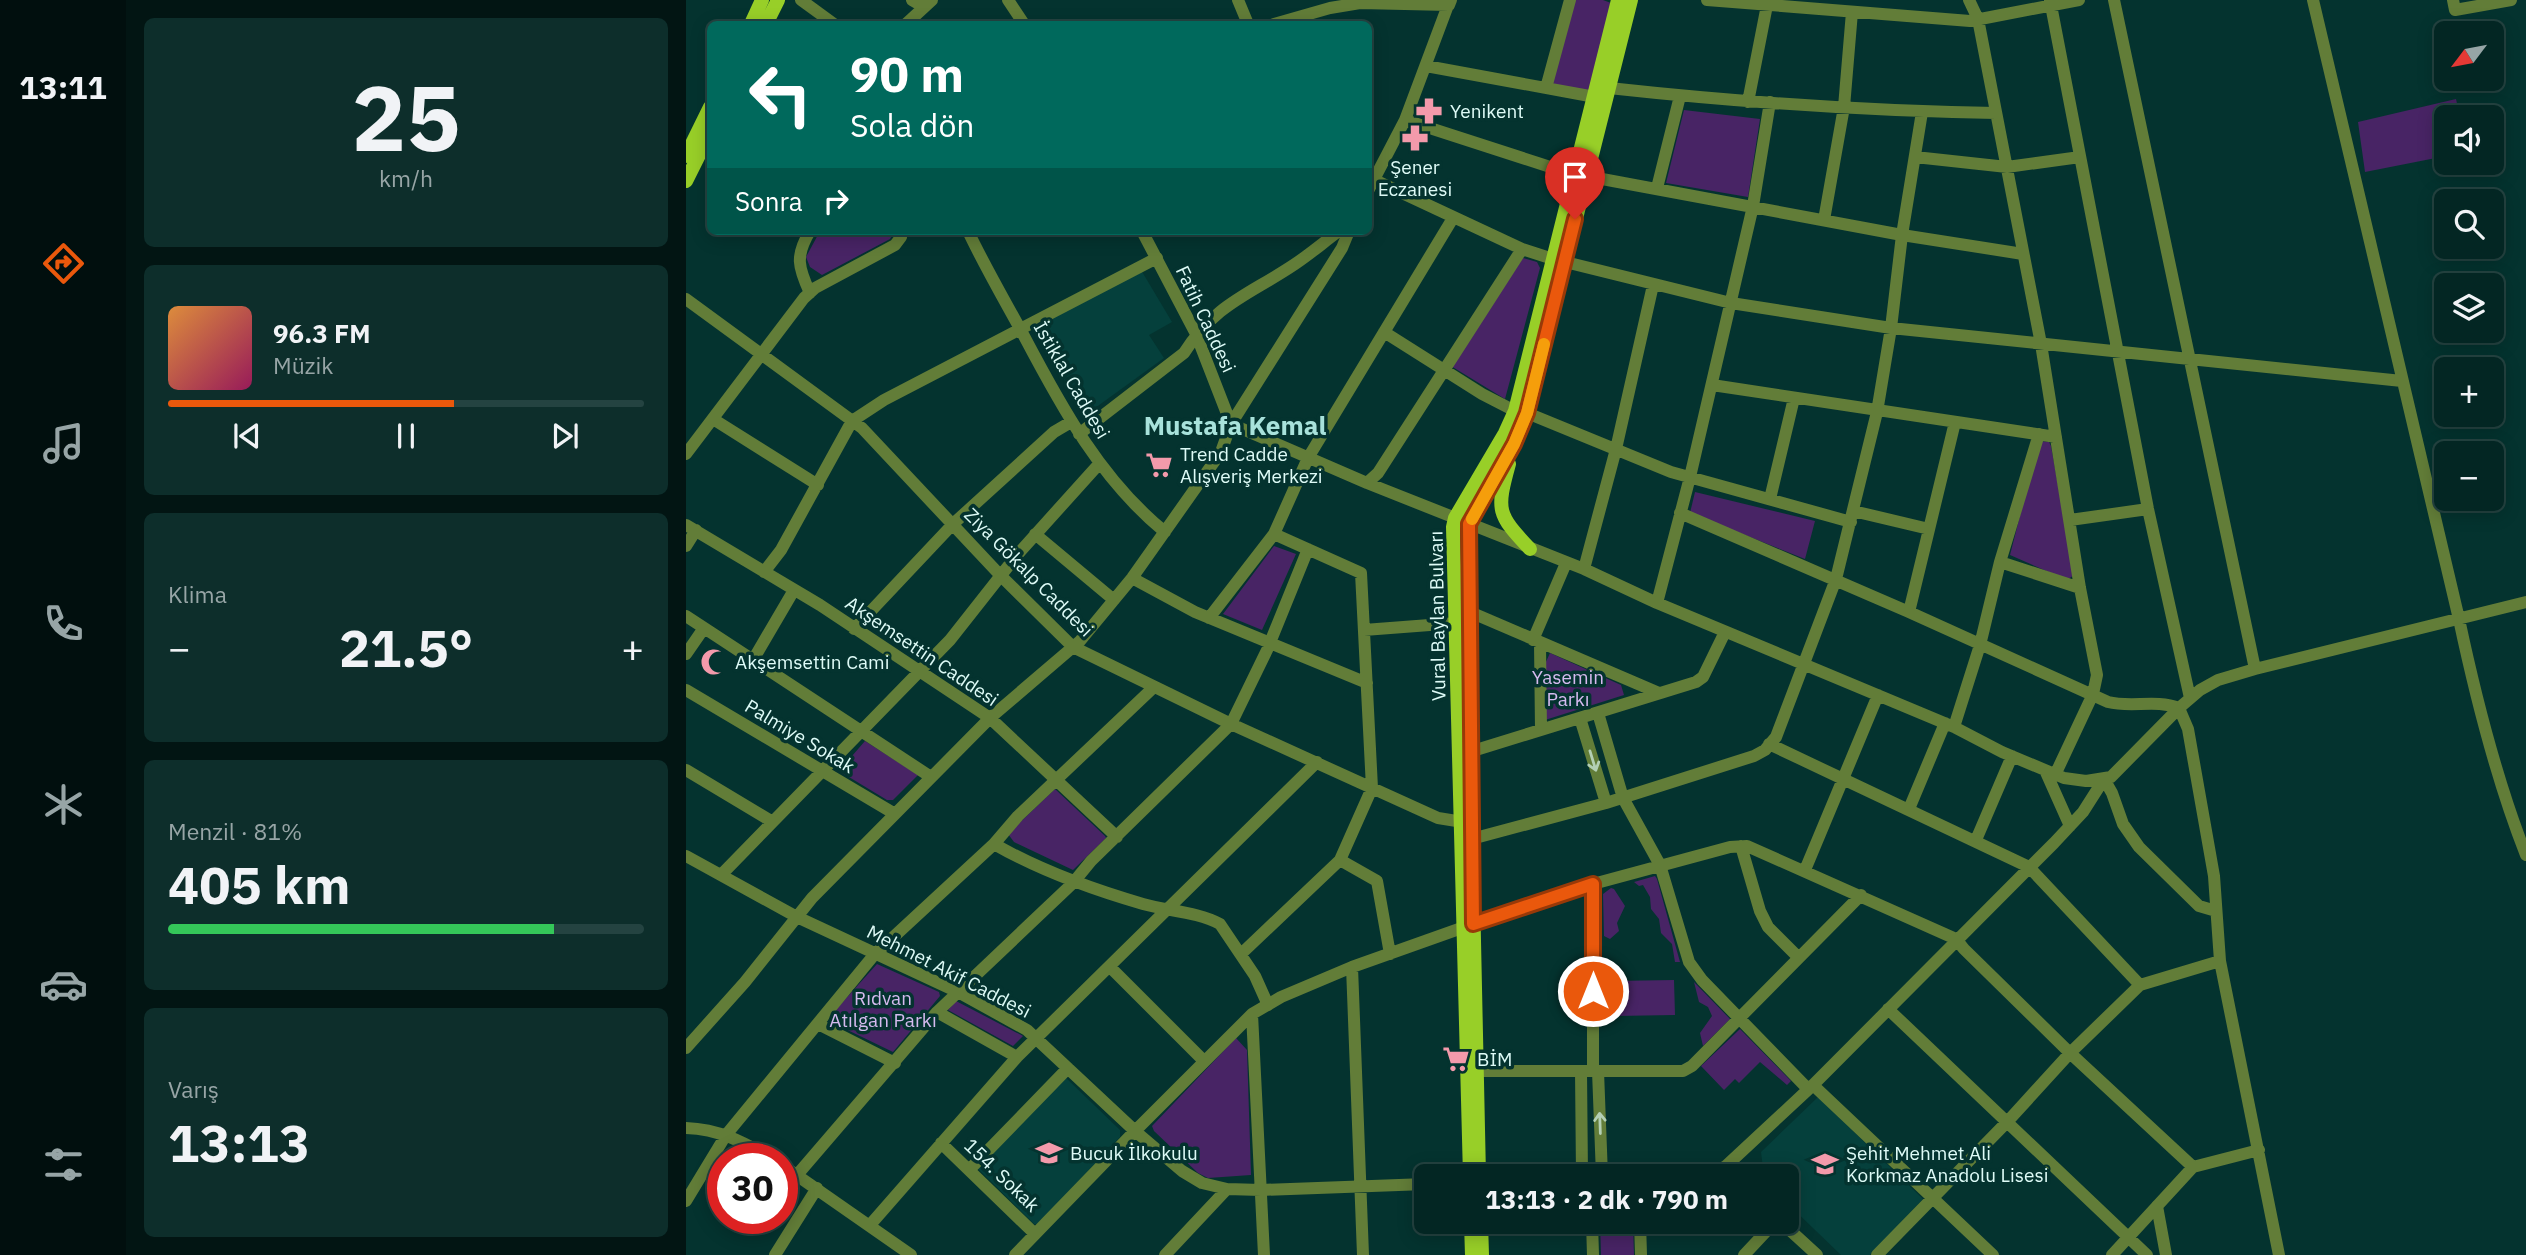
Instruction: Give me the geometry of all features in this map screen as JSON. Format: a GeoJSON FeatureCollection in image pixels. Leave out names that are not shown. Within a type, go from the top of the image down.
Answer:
{"type":"FeatureCollection","features":[{"type":"Feature","properties":{"kind":"main road"},"geometry":{"type":"LineString","coordinates":[[752,21],[762,0]]}},
{"type":"Feature","properties":{"kind":"main road"},"geometry":{"type":"LineString","coordinates":[[768,21],[778,0]]}},
{"type":"Feature","properties":{"kind":"main road","name":"Vural Baylan Bulvarı"},"geometry":{"type":"LineString","coordinates":[[1478,1164],[1472,1072],[1465,753],[1455,605],[1453,527],[1462,521],[1514,444],[1580,176],[1618,0]]}},
{"type":"Feature","properties":{"kind":"main road","name":"Vural Baylan Bulvarı"},"geometry":{"type":"LineString","coordinates":[[1580,176],[1609,88],[1630,0]]}},
{"type":"Feature","properties":{"kind":"main road"},"geometry":{"type":"LineString","coordinates":[[686,156],[707,113]]}},
{"type":"Feature","properties":{"kind":"main road"},"geometry":{"type":"LineString","coordinates":[[686,181],[707,139]]}},
{"type":"Feature","properties":{"kind":"main road","name":"Vural Baylan Bulvarı"},"geometry":{"type":"LineString","coordinates":[[1465,753],[1469,611],[1462,521],[1506,433],[1521,412]]}},
{"type":"Feature","properties":{"kind":"main road"},"geometry":{"type":"LineString","coordinates":[[1514,444],[1501,493],[1501,507],[1504,520],[1530,549]]}},
{"type":"Feature","properties":{"kind":"main road","name":"Vural Baylan Bulvarı"},"geometry":{"type":"LineString","coordinates":[[1469,1164],[1472,1072]]}},
{"type":"Feature","properties":{"kind":"main road"},"geometry":{"type":"LineString","coordinates":[[1471,1234],[1472,1255]]}},
{"type":"Feature","properties":{"kind":"main road"},"geometry":{"type":"LineString","coordinates":[[1481,1234],[1482,1255]]}},
{"type":"Feature","properties":{"kind":"street"},"geometry":{"type":"LineString","coordinates":[[801,0],[830,21]]}},
{"type":"Feature","properties":{"kind":"street"},"geometry":{"type":"LineString","coordinates":[[912,0],[928,3]]}},
{"type":"Feature","properties":{"kind":"street"},"geometry":{"type":"LineString","coordinates":[[1009,0],[1022,21]]}},
{"type":"Feature","properties":{"kind":"street"},"geometry":{"type":"LineString","coordinates":[[1238,0],[1247,21]]}},
{"type":"Feature","properties":{"kind":"street"},"geometry":{"type":"LineString","coordinates":[[1546,88],[1570,0]]}},
{"type":"Feature","properties":{"kind":"street"},"geometry":{"type":"LineString","coordinates":[[1707,0],[1970,21],[2050,2],[2080,0]]}},
{"type":"Feature","properties":{"kind":"street"},"geometry":{"type":"LineString","coordinates":[[1969,0],[1978,19],[2007,167],[2097,675],[2093,694],[2050,773],[2070,826]]}},
{"type":"Feature","properties":{"kind":"street"},"geometry":{"type":"LineString","coordinates":[[2114,0],[2255,669]]}},
{"type":"Feature","properties":{"kind":"street"},"geometry":{"type":"LineString","coordinates":[[2313,0],[2476,699],[2526,855]]}},
{"type":"Feature","properties":{"kind":"street"},"geometry":{"type":"LineString","coordinates":[[2453,0],[2455,9],[2511,0]]}},
{"type":"Feature","properties":{"kind":"street"},"geometry":{"type":"LineString","coordinates":[[1282,21],[1330,4],[1450,2],[1405,120],[1372,181]]}},
{"type":"Feature","properties":{"kind":"street"},"geometry":{"type":"LineString","coordinates":[[2050,2],[2148,509],[2190,698]]}},
{"type":"Feature","properties":{"kind":"street"},"geometry":{"type":"LineString","coordinates":[[909,21],[928,3]]}},
{"type":"Feature","properties":{"kind":"street"},"geometry":{"type":"LineString","coordinates":[[1748,102],[1768,3]]}},
{"type":"Feature","properties":{"kind":"street"},"geometry":{"type":"LineString","coordinates":[[1325,21],[1330,4]]}},
{"type":"Feature","properties":{"kind":"street"},"geometry":{"type":"LineString","coordinates":[[1824,220],[1844,107],[1852,12]]}},
{"type":"Feature","properties":{"kind":"street"},"geometry":{"type":"LineString","coordinates":[[1426,66],[1595,97]]}},
{"type":"Feature","properties":{"kind":"street"},"geometry":{"type":"LineString","coordinates":[[1609,88],[1748,102],[1923,112],[1996,113]]}},
{"type":"Feature","properties":{"kind":"street"},"geometry":{"type":"LineString","coordinates":[[1657,188],[1680,96]]}},
{"type":"Feature","properties":{"kind":"street"},"geometry":{"type":"LineString","coordinates":[[1657,603],[1690,477],[1754,206],[1770,102]]}},
{"type":"Feature","properties":{"kind":"street"},"geometry":{"type":"LineString","coordinates":[[1467,841],[1623,798],[1754,756],[1776,737],[1836,579],[1877,412],[1891,328],[1902,235],[1923,112]]}},
{"type":"Feature","properties":{"kind":"street"},"geometry":{"type":"LineString","coordinates":[[1405,120],[1580,176],[1902,235],[2023,254]]}},
{"type":"Feature","properties":{"kind":"street"},"geometry":{"type":"LineString","coordinates":[[1915,157],[2007,167],[2080,157]]}},
{"type":"Feature","properties":{"kind":"street"},"geometry":{"type":"LineString","coordinates":[[1372,183],[1522,249],[1559,261],[1731,303],[1891,328],[2402,382]]}},
{"type":"Feature","properties":{"kind":"street"},"geometry":{"type":"LineString","coordinates":[[1209,618],[1274,534],[1308,458],[1453,218]]}},
{"type":"Feature","properties":{"kind":"street"},"geometry":{"type":"LineString","coordinates":[[808,235],[798,259],[800,272],[810,293]]}},
{"type":"Feature","properties":{"kind":"street"},"geometry":{"type":"LineString","coordinates":[[686,454],[760,354],[810,293],[895,245],[900,235]]}},
{"type":"Feature","properties":{"kind":"street","name":"İstiklal Caddesi"},"geometry":{"type":"LineString","coordinates":[[974,235],[1020,330],[1071,422],[1099,464],[1147,517],[1165,532]]}},
{"type":"Feature","properties":{"kind":"street","name":"Fatih Caddesi"},"geometry":{"type":"LineString","coordinates":[[1144,235],[1196,334],[1231,424]]}},
{"type":"Feature","properties":{"kind":"street"},"geometry":{"type":"LineString","coordinates":[[1079,434],[1184,352],[1196,334],[1222,309],[1294,265],[1334,235]]}},
{"type":"Feature","properties":{"kind":"street"},"geometry":{"type":"LineString","coordinates":[[687,1044],[745,982],[812,898],[990,719],[1073,647],[1132,578],[1221,452],[1231,424],[1342,248],[1347,235]]}},
{"type":"Feature","properties":{"kind":"street"},"geometry":{"type":"LineString","coordinates":[[1367,484],[1378,473],[1522,249]]}},
{"type":"Feature","properties":{"kind":"street"},"geometry":{"type":"LineString","coordinates":[[764,572],[781,550],[852,421],[884,400],[1157,258]]}},
{"type":"Feature","properties":{"kind":"street"},"geometry":{"type":"LineString","coordinates":[[1584,569],[1616,449],[1653,285]]}},
{"type":"Feature","properties":{"kind":"street","name":"Ziya Gökalp Caddesi"},"geometry":{"type":"LineString","coordinates":[[686,299],[852,421],[903,470],[1000,575],[1073,647],[1231,724],[1438,818],[1467,823]]}},
{"type":"Feature","properties":{"kind":"street"},"geometry":{"type":"LineString","coordinates":[[1384,331],[1482,394],[1521,412],[1690,477],[1770,499],[1929,530]]}},
{"type":"Feature","properties":{"kind":"street"},"geometry":{"type":"LineString","coordinates":[[1712,385],[2056,437]]}},
{"type":"Feature","properties":{"kind":"street"},"geometry":{"type":"LineString","coordinates":[[1770,499],[1794,398]]}},
{"type":"Feature","properties":{"kind":"street"},"geometry":{"type":"LineString","coordinates":[[713,419],[818,485]]}},
{"type":"Feature","properties":{"kind":"street"},"geometry":{"type":"LineString","coordinates":[[854,629],[953,524],[1054,432],[1071,422]]}},
{"type":"Feature","properties":{"kind":"street"},"geometry":{"type":"LineString","coordinates":[[1909,612],[1955,422]]}},
{"type":"Feature","properties":{"kind":"street"},"geometry":{"type":"LineString","coordinates":[[1231,424],[1367,484],[1584,569],[1725,632],[1804,662],[1950,725],[2050,773],[2075,780],[2104,779],[2118,772],[2179,708],[2218,680],[2526,602]]}},
{"type":"Feature","properties":{"kind":"street"},"geometry":{"type":"LineString","coordinates":[[1909,809],[1950,725],[1980,645],[2000,562],[2039,434]]}},
{"type":"Feature","properties":{"kind":"street"},"geometry":{"type":"LineString","coordinates":[[721,875],[950,640],[1000,575],[1099,464]]}},
{"type":"Feature","properties":{"kind":"street"},"geometry":{"type":"LineString","coordinates":[[2070,520],[2148,509]]}},
{"type":"Feature","properties":{"kind":"street"},"geometry":{"type":"LineString","coordinates":[[1681,513],[2115,704],[2162,703],[2179,708]]}},
{"type":"Feature","properties":{"kind":"street"},"geometry":{"type":"LineString","coordinates":[[686,546],[691,527]]}},
{"type":"Feature","properties":{"kind":"street","name":"Akşemsettin Caddesi"},"geometry":{"type":"LineString","coordinates":[[691,527],[794,590],[990,719],[1117,837]]}},
{"type":"Feature","properties":{"kind":"street"},"geometry":{"type":"LineString","coordinates":[[1035,534],[1114,600]]}},
{"type":"Feature","properties":{"kind":"street"},"geometry":{"type":"LineString","coordinates":[[1241,954],[1340,860],[1372,788],[1361,573],[1274,534]]}},
{"type":"Feature","properties":{"kind":"street"},"geometry":{"type":"LineString","coordinates":[[798,1174],[937,1012],[1073,883],[1091,861],[1231,724],[1269,644],[1308,549]]}},
{"type":"Feature","properties":{"kind":"street"},"geometry":{"type":"LineString","coordinates":[[2000,562],[2080,588]]}},
{"type":"Feature","properties":{"kind":"street"},"geometry":{"type":"LineString","coordinates":[[1541,730],[1536,642],[1566,563]]}},
{"type":"Feature","properties":{"kind":"street"},"geometry":{"type":"LineString","coordinates":[[1132,578],[1209,618],[1367,683]]}},
{"type":"Feature","properties":{"kind":"street"},"geometry":{"type":"LineString","coordinates":[[752,660],[794,590]]}},
{"type":"Feature","properties":{"kind":"street"},"geometry":{"type":"LineString","coordinates":[[1455,605],[1659,693]]}},
{"type":"Feature","properties":{"kind":"street"},"geometry":{"type":"LineString","coordinates":[[686,616],[931,777]]}},
{"type":"Feature","properties":{"kind":"street"},"geometry":{"type":"LineString","coordinates":[[1364,630],[1456,623]]}},
{"type":"Feature","properties":{"kind":"street"},"geometry":{"type":"LineString","coordinates":[[686,654],[704,628]]}},
{"type":"Feature","properties":{"kind":"street"},"geometry":{"type":"LineString","coordinates":[[1465,753],[1696,682],[1703,677],[1725,632]]}},
{"type":"Feature","properties":{"kind":"street"},"geometry":{"type":"LineString","coordinates":[[686,1201],[726,1135],[874,955],[994,844],[1018,816],[1154,687]]}},
{"type":"Feature","properties":{"kind":"street","name":"Palmiye Sokak"},"geometry":{"type":"LineString","coordinates":[[686,690],[895,814]]}},
{"type":"Feature","properties":{"kind":"street"},"geometry":{"type":"LineString","coordinates":[[1805,870],[1878,695]]}},
{"type":"Feature","properties":{"kind":"street"},"geometry":{"type":"LineString","coordinates":[[2179,708],[2188,729],[2214,876],[2220,961],[2279,1255]]}},
{"type":"Feature","properties":{"kind":"street"},"geometry":{"type":"LineString","coordinates":[[1598,713],[1623,798],[1660,865],[1689,962],[1702,980],[1739,1020],[1993,1255]]}},
{"type":"Feature","properties":{"kind":"street"},"geometry":{"type":"LineString","coordinates":[[1580,718],[1606,803]]}},
{"type":"Feature","properties":{"kind":"street"},"geometry":{"type":"LineString","coordinates":[[1769,744],[2029,867],[2140,985]]}},
{"type":"Feature","properties":{"kind":"street"},"geometry":{"type":"LineString","coordinates":[[1976,840],[2012,756]]}},
{"type":"Feature","properties":{"kind":"street"},"geometry":{"type":"LineString","coordinates":[[870,1225],[1017,1057],[1111,968],[1317,762]]}},
{"type":"Feature","properties":{"kind":"street"},"geometry":{"type":"LineString","coordinates":[[686,770],[771,821]]}},
{"type":"Feature","properties":{"kind":"street"},"geometry":{"type":"LineString","coordinates":[[1728,1164],[1810,1087],[2070,826],[2092,800],[2104,779]]}},
{"type":"Feature","properties":{"kind":"street"},"geometry":{"type":"LineString","coordinates":[[2104,779],[2123,824],[2139,847],[2199,906],[2216,911]]}},
{"type":"Feature","properties":{"kind":"street"},"geometry":{"type":"LineString","coordinates":[[994,844],[1073,883],[1166,911],[1212,919],[1220,924],[1241,954],[1268,1005]]}},
{"type":"Feature","properties":{"kind":"street"},"geometry":{"type":"LineString","coordinates":[[1741,846],[1760,911],[1768,927],[1798,957]]}},
{"type":"Feature","properties":{"kind":"street"},"geometry":{"type":"LineString","coordinates":[[1015,1255],[1252,1014],[1281,997],[1352,967],[1468,925],[1593,884],[1741,846],[1747,846],[1805,870],[1956,939],[2070,1053],[2193,1167]]}},
{"type":"Feature","properties":{"kind":"street","name":"Mehmet Akif Caddesi"},"geometry":{"type":"LineString","coordinates":[[686,856],[797,917],[958,992],[1027,1030],[1182,1171],[1202,1184],[1227,1189]]}},
{"type":"Feature","properties":{"kind":"street"},"geometry":{"type":"LineString","coordinates":[[1340,860],[1377,881],[1390,954]]}},
{"type":"Feature","properties":{"kind":"street"},"geometry":{"type":"LineString","coordinates":[[1583,1164],[1591,1071],[1593,884]]}},
{"type":"Feature","properties":{"kind":"street"},"geometry":{"type":"LineString","coordinates":[[1472,1072],[1683,1071],[1692,1066],[1739,1020],[1861,895]]}},
{"type":"Feature","properties":{"kind":"street"},"geometry":{"type":"LineString","coordinates":[[1878,1255],[2070,1053],[2140,985],[2220,961]]}},
{"type":"Feature","properties":{"kind":"street"},"geometry":{"type":"LineString","coordinates":[[1352,967],[1363,1255]]}},
{"type":"Feature","properties":{"kind":"street"},"geometry":{"type":"LineString","coordinates":[[1111,968],[1204,1061]]}},
{"type":"Feature","properties":{"kind":"street"},"geometry":{"type":"LineString","coordinates":[[1888,1009],[2147,1255]]}},
{"type":"Feature","properties":{"kind":"street"},"geometry":{"type":"LineString","coordinates":[[937,1012],[1017,1057]]}},
{"type":"Feature","properties":{"kind":"street"},"geometry":{"type":"LineString","coordinates":[[1252,1014],[1264,1255]]}},
{"type":"Feature","properties":{"kind":"street"},"geometry":{"type":"LineString","coordinates":[[818,1024],[895,1063]]}},
{"type":"Feature","properties":{"kind":"street"},"geometry":{"type":"LineString","coordinates":[[969,1170],[1068,1068]]}},
{"type":"Feature","properties":{"kind":"street"},"geometry":{"type":"LineString","coordinates":[[1591,1071],[1601,1164]]}},
{"type":"Feature","properties":{"kind":"street"},"geometry":{"type":"LineString","coordinates":[[686,1128],[704,1128],[742,1143]]}},
{"type":"Feature","properties":{"kind":"street","name":"154. Sokak"},"geometry":{"type":"LineString","coordinates":[[941,1143],[1035,1234]]}},
{"type":"Feature","properties":{"kind":"street"},"geometry":{"type":"LineString","coordinates":[[2112,1255],[2193,1167],[2259,1150]]}},
{"type":"Feature","properties":{"kind":"street"},"geometry":{"type":"LineString","coordinates":[[798,1176],[870,1225],[892,1249],[911,1255]]}},
{"type":"Feature","properties":{"kind":"street"},"geometry":{"type":"LineString","coordinates":[[1165,1255],[1227,1189],[1414,1184]]}},
{"type":"Feature","properties":{"kind":"street"},"geometry":{"type":"LineString","coordinates":[[775,1255],[817,1188]]}},
{"type":"Feature","properties":{"kind":"street"},"geometry":{"type":"LineString","coordinates":[[2157,1206],[2166,1255]]}},
{"type":"Feature","properties":{"kind":"street"},"geometry":{"type":"LineString","coordinates":[[1592,1234],[1593,1255]]}},
{"type":"Feature","properties":{"kind":"street"},"geometry":{"type":"LineString","coordinates":[[1640,1234],[1641,1255]]}},
{"type":"Feature","properties":{"kind":"street"},"geometry":{"type":"LineString","coordinates":[[1744,1255],[1764,1234]]}},
{"type":"Feature","properties":{"kind":"street"},"geometry":{"type":"LineString","coordinates":[[1794,1234],[1817,1255]]}},
{"type":"Feature","properties":{"kind":"shaded area"},"geometry":{"type":"Polygon","coordinates":[[[1141,270],[1172,322],[1149,335],[1164,358],[1084,416],[1035,328],[1141,270]]]}},
{"type":"Feature","properties":{"kind":"shaded area","name":"Bucuk İlkokulu"},"geometry":{"type":"Polygon","coordinates":[[[1065,1077],[1120,1130],[1120,1137],[1038,1224],[1034,1224],[977,1168],[1065,1077]]]}},
{"type":"Feature","properties":{"kind":"shaded area","name":"Şehit Mehmet Ali Korkmaz Anadolu Lisesi"},"geometry":{"type":"Polygon","coordinates":[[[1818,1097],[1923,1199],[1870,1255],[1841,1255],[1799,1215],[1799,1164],[1762,1164],[1761,1152],[1818,1097]]]}},
{"type":"Feature","properties":{"kind":"green space"},"geometry":{"type":"Polygon","coordinates":[[[1572,0],[1603,0],[1611,3],[1589,93],[1551,85],[1572,0]]]}},
{"type":"Feature","properties":{"kind":"green space"},"geometry":{"type":"Polygon","coordinates":[[[2456,99],[2457,105],[2434,105],[2434,158],[2365,172],[2358,122],[2456,99]]]}},
{"type":"Feature","properties":{"kind":"green space"},"geometry":{"type":"Polygon","coordinates":[[[1684,110],[1760,119],[1748,197],[1666,183],[1684,110]]]}},
{"type":"Feature","properties":{"kind":"green space"},"geometry":{"type":"Polygon","coordinates":[[[818,235],[892,235],[890,239],[822,275],[810,267],[806,257],[818,235]]]}},
{"type":"Feature","properties":{"kind":"green space"},"geometry":{"type":"Polygon","coordinates":[[[1523,258],[1537,262],[1540,268],[1505,399],[1451,366],[1523,258]]]}},
{"type":"Feature","properties":{"kind":"green space"},"geometry":{"type":"Polygon","coordinates":[[[2039,441],[2049,442],[2051,446],[2074,575],[2067,580],[2010,555],[2039,441]]]}},
{"type":"Feature","properties":{"kind":"green space"},"geometry":{"type":"Polygon","coordinates":[[[1695,492],[1815,521],[1805,559],[1690,513],[1695,492]]]}},
{"type":"Feature","properties":{"kind":"green space"},"geometry":{"type":"Polygon","coordinates":[[[1274,546],[1296,554],[1262,630],[1223,614],[1274,546]]]}},
{"type":"Feature","properties":{"kind":"green space","name":"Yasemin Parkı"},"geometry":{"type":"Polygon","coordinates":[[[1550,653],[1621,685],[1624,695],[1545,720],[1545,664],[1550,653]]]}},
{"type":"Feature","properties":{"kind":"green space"},"geometry":{"type":"Polygon","coordinates":[[[865,741],[918,775],[893,800],[887,800],[839,771],[865,741]]]}},
{"type":"Feature","properties":{"kind":"green space"},"geometry":{"type":"Polygon","coordinates":[[[1055,789],[1106,838],[1073,870],[1014,842],[1008,834],[1055,789]]]}},
{"type":"Feature","properties":{"kind":"green space"},"geometry":{"type":"Polygon","coordinates":[[[1655,876],[1680,962],[1675,962],[1672,944],[1661,933],[1659,919],[1651,909],[1650,897],[1643,885],[1639,886],[1634,882],[1655,876]]]}},
{"type":"Feature","properties":{"kind":"green space"},"geometry":{"type":"Polygon","coordinates":[[[1611,888],[1625,906],[1617,923],[1619,931],[1610,939],[1604,936],[1603,894],[1611,888]]]}},
{"type":"Feature","properties":{"kind":"green space","name":"Rıdvan Atılgan Parkı"},"geometry":{"type":"Polygon","coordinates":[[[877,964],[939,992],[940,996],[893,1052],[833,1023],[831,1015],[877,964]]]}},
{"type":"Feature","properties":{"kind":"green space"},"geometry":{"type":"Polygon","coordinates":[[[1674,980],[1675,1015],[1615,1016],[1614,981],[1674,980]]]}},
{"type":"Feature","properties":{"kind":"green space"},"geometry":{"type":"Polygon","coordinates":[[[1694,982],[1730,1019],[1703,1046],[1700,1033],[1712,1016],[1708,1007],[1699,1002],[1694,982]]]}},
{"type":"Feature","properties":{"kind":"green space"},"geometry":{"type":"Polygon","coordinates":[[[956,1001],[1023,1036],[1013,1046],[948,1010],[956,1001]]]}},
{"type":"Feature","properties":{"kind":"green space"},"geometry":{"type":"Polygon","coordinates":[[[1740,1029],[1791,1081],[1787,1085],[1760,1062],[1739,1083],[1735,1079],[1724,1090],[1701,1066],[1740,1029]]]}},
{"type":"Feature","properties":{"kind":"green space"},"geometry":{"type":"Polygon","coordinates":[[[1236,1038],[1247,1050],[1251,1175],[1208,1178],[1198,1173],[1152,1126],[1236,1038]]]}},
{"type":"Feature","properties":{"kind":"green space"},"geometry":{"type":"Polygon","coordinates":[[[1600,1234],[1633,1234],[1634,1255],[1601,1255],[1600,1234]]]}},
{"type":"Feature","properties":{"kind":"slow traffic"},"geometry":{"type":"LineString","coordinates":[[1472,519],[1514,444],[1527,413],[1544,344]]}},
{"type":"Feature","properties":{"kind":"place","name":"Yenikent"},"geometry":{"type":"Point","coordinates":[1429,111]}},
{"type":"Feature","properties":{"kind":"place","name":"Şener Eczanesi"},"geometry":{"type":"Point","coordinates":[1415,138]}},
{"type":"Feature","properties":{"kind":"place","name":"Trend Cadde Alışveriş Merkezi"},"geometry":{"type":"Point","coordinates":[1159,465]}},
{"type":"Feature","properties":{"kind":"place","name":"Akşemsettin Cami"},"geometry":{"type":"Point","coordinates":[714,662]}},
{"type":"Feature","properties":{"kind":"place","name":"BİM"},"geometry":{"type":"Point","coordinates":[1456,1059]}},
{"type":"Feature","properties":{"kind":"place","name":"Bucuk İlkokulu"},"geometry":{"type":"Point","coordinates":[1049,1153]}},
{"type":"Feature","properties":{"kind":"place","name":"Şehit Mehmet Ali Korkmaz Anadolu Lisesi"},"geometry":{"type":"Point","coordinates":[1825,1164]}},
{"type":"Feature","properties":{"kind":"district","name":"Mustafa Kemal"},"geometry":{"type":"Point","coordinates":[1235,426]}},
{"type":"Feature","properties":{"kind":"route"},"geometry":{"type":"LineString","coordinates":[[1575,219],[1527,413],[1514,444],[1469,524],[1473,924],[1593,884],[1593,991]]}}]}
